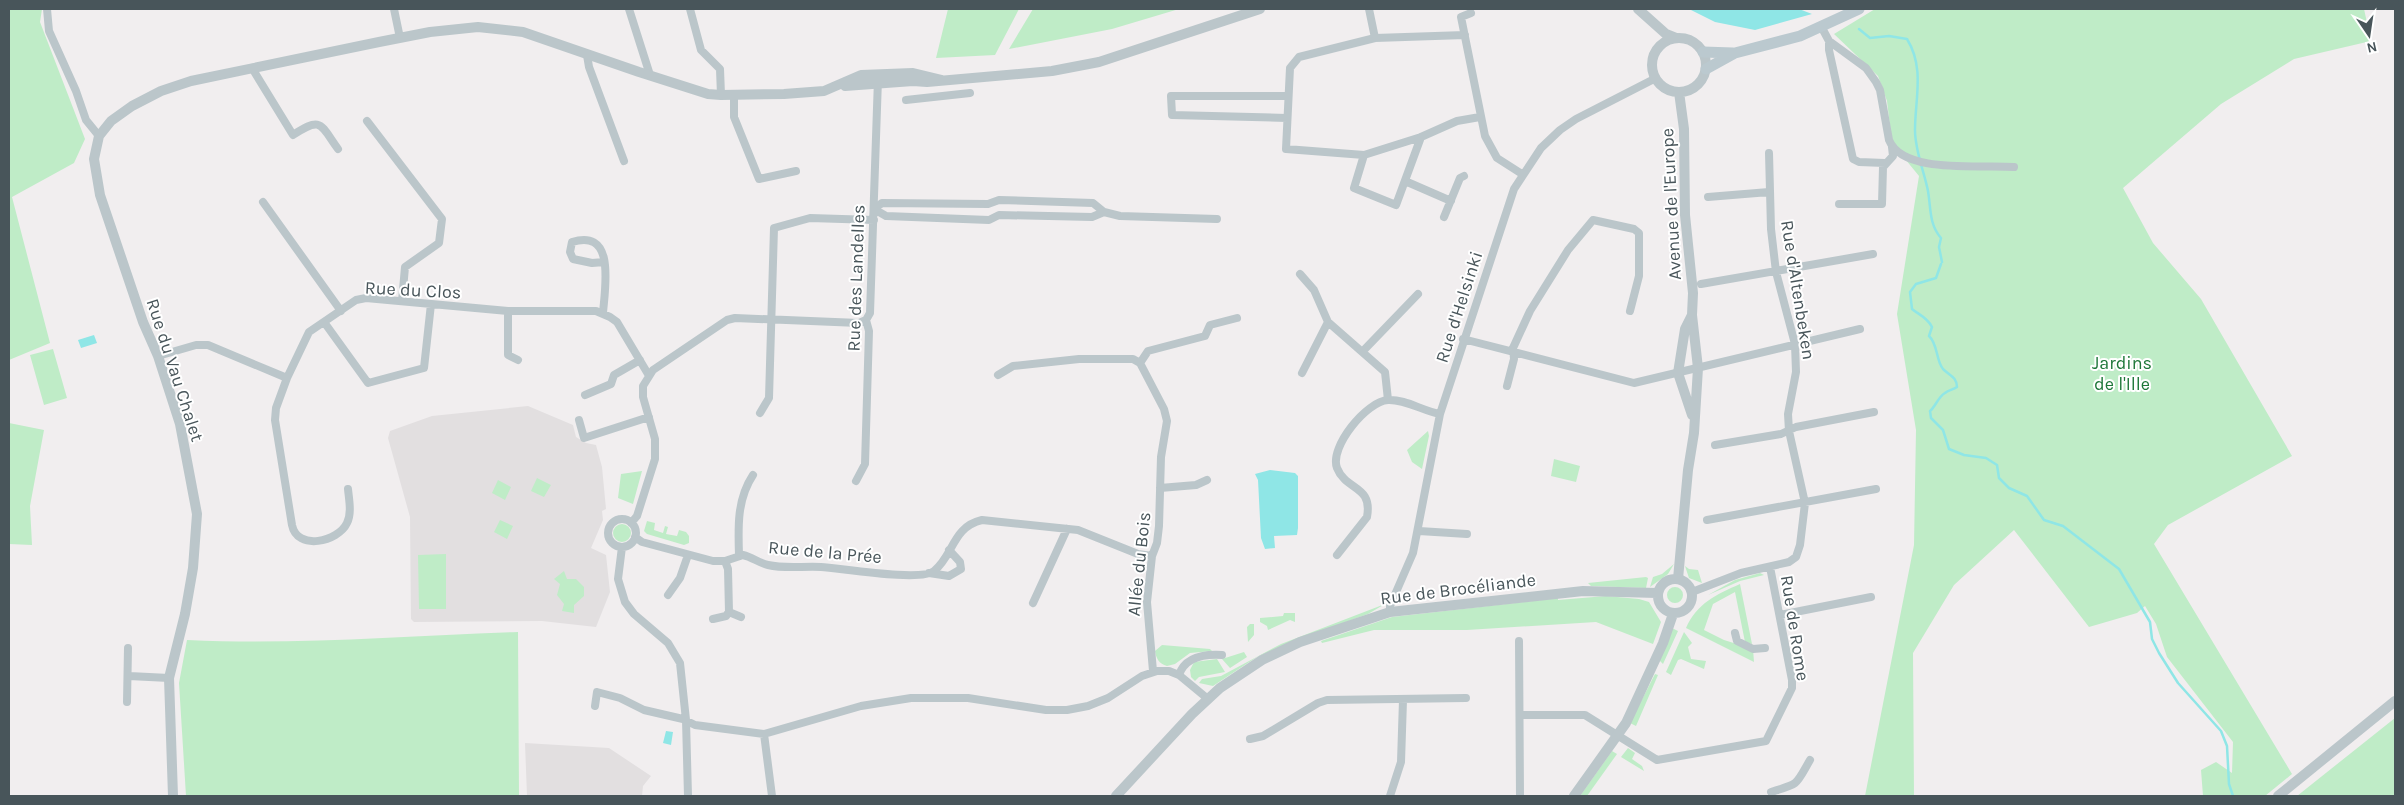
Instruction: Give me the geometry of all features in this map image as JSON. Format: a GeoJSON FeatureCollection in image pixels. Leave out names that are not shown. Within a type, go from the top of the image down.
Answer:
{"type":"FeatureCollection","features":[{"type":"Feature","properties":{"kind":"main road"},"geometry":{"type":"LineString","coordinates":[[1706,69],[1734,54],[1822,28],[1859,9]]}},
{"type":"Feature","properties":{"kind":"main road"},"geometry":{"type":"LineString","coordinates":[[1703,52],[1734,54]]}},
{"type":"Feature","properties":{"kind":"street"},"geometry":{"type":"LineString","coordinates":[[46,9],[49,31],[76,91],[86,120],[99,136],[106,126],[119,114],[161,91],[191,81],[400,38],[463,28],[523,32],[708,94],[734,96],[812,92],[832,88],[861,75],[878,79],[913,73],[942,80],[1052,71],[1099,62],[1260,9]]}},
{"type":"Feature","properties":{"kind":"street"},"geometry":{"type":"LineString","coordinates":[[394,9],[400,38]]}},
{"type":"Feature","properties":{"kind":"street"},"geometry":{"type":"LineString","coordinates":[[630,9],[650,75]]}},
{"type":"Feature","properties":{"kind":"street"},"geometry":{"type":"LineString","coordinates":[[690,9],[701,50],[720,69],[721,95]]}},
{"type":"Feature","properties":{"kind":"street"},"geometry":{"type":"LineString","coordinates":[[1369,9],[1374,38]]}},
{"type":"Feature","properties":{"kind":"street"},"geometry":{"type":"LineString","coordinates":[[1638,9],[1666,34],[1692,41],[1703,52],[1706,69],[1703,78],[1697,85],[1679,92],[1662,86],[1656,78],[1652,63],[1658,48],[1657,35],[1648,18]]}},
{"type":"Feature","properties":{"kind":"street"},"geometry":{"type":"LineString","coordinates":[[1471,13],[1461,17],[1477,91],[1484,136],[1493,154],[1522,174]]}},
{"type":"Feature","properties":{"kind":"street"},"geometry":{"type":"LineString","coordinates":[[1822,28],[1829,41],[1866,68],[1876,82],[1880,90],[1893,156],[1885,163],[1882,171],[1882,204],[1839,204]]}},
{"type":"Feature","properties":{"kind":"street"},"geometry":{"type":"LineString","coordinates":[[1465,35],[1374,38],[1299,56],[1290,68],[1287,96],[1286,149],[1364,155],[1421,137],[1457,121],[1480,117]]}},
{"type":"Feature","properties":{"kind":"street"},"geometry":{"type":"LineString","coordinates":[[1658,48],[1666,41],[1676,38]]}},
{"type":"Feature","properties":{"kind":"street"},"geometry":{"type":"LineString","coordinates":[[1829,41],[1829,50],[1853,159],[1855,161],[1885,163]]}},
{"type":"Feature","properties":{"kind":"street"},"geometry":{"type":"LineString","coordinates":[[587,54],[589,67],[624,161]]}},
{"type":"Feature","properties":{"kind":"street"},"geometry":{"type":"LineString","coordinates":[[252,68],[293,135],[310,124],[316,123],[321,126],[338,149]]}},
{"type":"Feature","properties":{"kind":"street","name":"Rue d'Helsinki"},"geometry":{"type":"LineString","coordinates":[[1390,612],[1390,606],[1410,561],[1418,531],[1440,414],[1505,213],[1522,174],[1541,148],[1560,130],[1576,119],[1656,78]]}},
{"type":"Feature","properties":{"kind":"street","name":"Rue des Landelles"},"geometry":{"type":"LineString","coordinates":[[856,481],[865,464],[869,332],[866,320],[870,313],[878,79]]}},
{"type":"Feature","properties":{"kind":"street"},"geometry":{"type":"LineString","coordinates":[[942,80],[945,96]]}},
{"type":"Feature","properties":{"kind":"street","name":"Avenue de l'Europe"},"geometry":{"type":"LineString","coordinates":[[1678,578],[1698,368],[1692,315],[1693,293],[1686,225],[1684,129],[1679,92]]}},
{"type":"Feature","properties":{"kind":"street"},"geometry":{"type":"LineString","coordinates":[[906,100],[970,93]]}},
{"type":"Feature","properties":{"kind":"street"},"geometry":{"type":"LineString","coordinates":[[734,96],[734,117],[759,179],[796,171]]}},
{"type":"Feature","properties":{"kind":"street"},"geometry":{"type":"LineString","coordinates":[[1286,118],[1172,115],[1171,96],[1287,96]]}},
{"type":"Feature","properties":{"kind":"street"},"geometry":{"type":"LineString","coordinates":[[368,121],[442,219],[439,243],[405,267],[402,301]]}},
{"type":"Feature","properties":{"kind":"street","name":"Rue du Vau Chalet"},"geometry":{"type":"LineString","coordinates":[[99,136],[94,159],[100,195],[143,322],[158,356],[180,424],[197,514],[185,614],[169,678],[174,796]]}},
{"type":"Feature","properties":{"kind":"street"},"geometry":{"type":"LineString","coordinates":[[1364,155],[1354,188],[1396,205],[1421,137]]}},
{"type":"Feature","properties":{"kind":"street"},"geometry":{"type":"LineString","coordinates":[[1892,147],[1900,154],[1947,168],[1994,165],[2014,167]]}},
{"type":"Feature","properties":{"kind":"street","name":"Rue d'Altenbeken"},"geometry":{"type":"LineString","coordinates":[[1692,592],[1736,574],[1789,562],[1796,557],[1803,528],[1805,503],[1789,431],[1788,414],[1796,372],[1795,344],[1776,272],[1771,229],[1769,153]]}},
{"type":"Feature","properties":{"kind":"street"},"geometry":{"type":"LineString","coordinates":[[1444,216],[1460,178],[1464,176]]}},
{"type":"Feature","properties":{"kind":"street"},"geometry":{"type":"LineString","coordinates":[[1405,182],[1451,201]]}},
{"type":"Feature","properties":{"kind":"street"},"geometry":{"type":"LineString","coordinates":[[1708,197],[1769,192]]}},
{"type":"Feature","properties":{"kind":"street"},"geometry":{"type":"LineString","coordinates":[[1104,212],[1092,217],[999,215],[989,220],[886,216],[874,209],[882,203],[988,204],[999,200],[1093,203],[1104,212],[1120,216],[1217,219]]}},
{"type":"Feature","properties":{"kind":"street"},"geometry":{"type":"LineString","coordinates":[[263,202],[341,311]]}},
{"type":"Feature","properties":{"kind":"street"},"geometry":{"type":"LineString","coordinates":[[988,204],[989,220]]}},
{"type":"Feature","properties":{"kind":"street"},"geometry":{"type":"LineString","coordinates":[[760,413],[769,398],[774,228],[810,218],[874,220]]}},
{"type":"Feature","properties":{"kind":"street"},"geometry":{"type":"LineString","coordinates":[[1506,386],[1514,353],[1513,348],[1530,310],[1568,250],[1593,220],[1634,229],[1639,233],[1639,276],[1630,311]]}},
{"type":"Feature","properties":{"kind":"street"},"geometry":{"type":"LineString","coordinates":[[604,262],[592,263],[573,259],[570,252],[572,242],[582,239],[597,243],[604,262],[606,274],[603,314],[617,322],[648,374]]}},
{"type":"Feature","properties":{"kind":"street"},"geometry":{"type":"LineString","coordinates":[[1701,284],[1873,254]]}},
{"type":"Feature","properties":{"kind":"street"},"geometry":{"type":"LineString","coordinates":[[1300,274],[1314,290],[1328,322],[1385,372],[1388,400]]}},
{"type":"Feature","properties":{"kind":"street"},"geometry":{"type":"LineString","coordinates":[[1363,351],[1418,294]]}},
{"type":"Feature","properties":{"kind":"street","name":"Rue du Clos"},"geometry":{"type":"LineString","coordinates":[[348,489],[349,516],[340,533],[332,538],[310,540],[303,540],[295,534],[274,416],[287,378],[309,332],[356,300],[366,298],[508,312],[596,311],[603,314]]}},
{"type":"Feature","properties":{"kind":"street"},"geometry":{"type":"LineString","coordinates":[[324,322],[368,382],[424,368],[431,304]]}},
{"type":"Feature","properties":{"kind":"street"},"geometry":{"type":"LineString","coordinates":[[508,312],[508,355],[518,360]]}},
{"type":"Feature","properties":{"kind":"street","name":"Avenue de l'Europe"},"geometry":{"type":"LineString","coordinates":[[1692,315],[1685,329],[1678,373],[1694,420]]}},
{"type":"Feature","properties":{"kind":"street"},"geometry":{"type":"LineString","coordinates":[[631,523],[637,516],[655,459],[655,439],[643,397],[643,386],[648,374],[727,320],[735,318],[859,323],[866,320]]}},
{"type":"Feature","properties":{"kind":"street"},"geometry":{"type":"LineString","coordinates":[[998,375],[1013,366],[1079,358],[1124,357],[1140,363],[1148,351],[1205,336],[1210,325],[1237,318]]}},
{"type":"Feature","properties":{"kind":"street"},"geometry":{"type":"LineString","coordinates":[[1302,373],[1328,322]]}},
{"type":"Feature","properties":{"kind":"street"},"geometry":{"type":"LineString","coordinates":[[1463,339],[1634,383],[1860,329]]}},
{"type":"Feature","properties":{"kind":"street"},"geometry":{"type":"LineString","coordinates":[[158,356],[196,345],[208,345],[287,378]]}},
{"type":"Feature","properties":{"kind":"street"},"geometry":{"type":"LineString","coordinates":[[585,395],[611,384],[614,375],[640,360]]}},
{"type":"Feature","properties":{"kind":"street","name":"Allée du Bois"},"geometry":{"type":"LineString","coordinates":[[1140,363],[1166,416],[1166,429],[1161,457],[1159,526],[1157,543],[1152,556],[1147,621],[1153,671]]}},
{"type":"Feature","properties":{"kind":"street"},"geometry":{"type":"LineString","coordinates":[[1337,555],[1367,517],[1369,510],[1365,495],[1338,470],[1335,459],[1337,450],[1368,409],[1377,402],[1388,400],[1440,414]]}},
{"type":"Feature","properties":{"kind":"street"},"geometry":{"type":"LineString","coordinates":[[1715,444],[1781,434],[1796,427],[1874,412]]}},
{"type":"Feature","properties":{"kind":"street"},"geometry":{"type":"LineString","coordinates":[[579,420],[584,438],[649,417]]}},
{"type":"Feature","properties":{"kind":"street"},"geometry":{"type":"LineString","coordinates":[[635,537],[642,542],[712,561],[725,561],[739,555],[741,501],[745,488],[753,475]]}},
{"type":"Feature","properties":{"kind":"street","name":"Allée du Bois"},"geometry":{"type":"LineString","coordinates":[[1160,488],[1196,485],[1207,480]]}},
{"type":"Feature","properties":{"kind":"street"},"geometry":{"type":"LineString","coordinates":[[1707,520],[1876,489]]}},
{"type":"Feature","properties":{"kind":"street"},"geometry":{"type":"LineString","coordinates":[[622,519],[631,523],[634,527],[635,537],[632,542],[622,547],[617,546],[610,540],[608,530],[617,520],[622,519]]}},
{"type":"Feature","properties":{"kind":"street"},"geometry":{"type":"LineString","coordinates":[[929,573],[938,566],[963,529],[972,522],[982,520],[1067,529],[1087,533],[1138,554],[1152,556]]}},
{"type":"Feature","properties":{"kind":"street"},"geometry":{"type":"LineString","coordinates":[[1034,603],[1067,529]]}},
{"type":"Feature","properties":{"kind":"street"},"geometry":{"type":"LineString","coordinates":[[1418,531],[1467,534]]}},
{"type":"Feature","properties":{"kind":"street"},"geometry":{"type":"LineString","coordinates":[[622,547],[618,574],[620,591],[625,602],[634,614],[675,651],[681,667],[686,720],[688,796]]}},
{"type":"Feature","properties":{"kind":"street","name":"Rue de la Prée"},"geometry":{"type":"LineString","coordinates":[[739,555],[746,555],[766,565],[781,567],[822,567],[865,573],[929,573],[948,576],[960,569],[960,562],[949,550]]}},
{"type":"Feature","properties":{"kind":"street"},"geometry":{"type":"LineString","coordinates":[[668,595],[680,578],[688,555]]}},
{"type":"Feature","properties":{"kind":"street"},"geometry":{"type":"LineString","coordinates":[[713,618],[726,616],[729,612],[728,569],[725,561]]}},
{"type":"Feature","properties":{"kind":"street","name":"Rue de Rome"},"geometry":{"type":"LineString","coordinates":[[1618,735],[1657,760],[1766,741],[1792,688],[1770,566]]}},
{"type":"Feature","properties":{"kind":"street"},"geometry":{"type":"LineString","coordinates":[[1678,578],[1685,581],[1692,592],[1689,606],[1680,613],[1673,614],[1668,612],[1659,604],[1657,593],[1665,582],[1678,578]]}},
{"type":"Feature","properties":{"kind":"street","name":"Rue de Brocéliande"},"geometry":{"type":"LineString","coordinates":[[1116,796],[1208,699],[1236,676],[1277,652],[1390,612],[1584,591],[1657,593]]}},
{"type":"Feature","properties":{"kind":"street"},"geometry":{"type":"LineString","coordinates":[[1780,615],[1871,597]]}},
{"type":"Feature","properties":{"kind":"street"},"geometry":{"type":"LineString","coordinates":[[729,612],[741,617]]}},
{"type":"Feature","properties":{"kind":"street"},"geometry":{"type":"LineString","coordinates":[[1574,796],[1618,735],[1663,643],[1673,614]]}},
{"type":"Feature","properties":{"kind":"street"},"geometry":{"type":"LineString","coordinates":[[1736,633],[1737,641],[1753,649],[1765,648]]}},
{"type":"Feature","properties":{"kind":"street"},"geometry":{"type":"LineString","coordinates":[[1519,641],[1520,796]]}},
{"type":"Feature","properties":{"kind":"street"},"geometry":{"type":"LineString","coordinates":[[127,702],[129,676],[128,648]]}},
{"type":"Feature","properties":{"kind":"street"},"geometry":{"type":"LineString","coordinates":[[1179,675],[1189,660],[1204,656],[1222,655]]}},
{"type":"Feature","properties":{"kind":"street"},"geometry":{"type":"LineString","coordinates":[[595,706],[597,692],[620,698],[644,710],[686,720],[695,725],[764,734],[861,706],[911,698],[968,698],[1046,710],[1067,710],[1108,698],[1153,671],[1169,671],[1179,675],[1208,699]]}},
{"type":"Feature","properties":{"kind":"street"},"geometry":{"type":"LineString","coordinates":[[129,676],[169,678]]}},
{"type":"Feature","properties":{"kind":"street"},"geometry":{"type":"LineString","coordinates":[[1250,739],[1263,736],[1318,703],[1327,700],[1466,698]]}},
{"type":"Feature","properties":{"kind":"street"},"geometry":{"type":"LineString","coordinates":[[1390,796],[1401,762],[1403,700]]}},
{"type":"Feature","properties":{"kind":"street"},"geometry":{"type":"LineString","coordinates":[[2278,796],[2395,701]]}},
{"type":"Feature","properties":{"kind":"street"},"geometry":{"type":"LineString","coordinates":[[1520,715],[1585,715],[1618,735]]}},
{"type":"Feature","properties":{"kind":"street"},"geometry":{"type":"LineString","coordinates":[[764,734],[772,796]]}},
{"type":"Feature","properties":{"kind":"street"},"geometry":{"type":"LineString","coordinates":[[1771,792],[1792,787],[1798,782],[1810,760]]}},
{"type":"Feature","properties":{"kind":"shaded area"},"geometry":{"type":"Polygon","coordinates":[[[528,406],[573,425],[576,437],[586,443],[596,445],[602,467],[606,509],[602,511],[603,520],[591,548],[606,555],[610,592],[596,627],[542,621],[414,622],[411,619],[410,517],[388,438],[390,431],[432,416],[528,406]]]}},
{"type":"Feature","properties":{"kind":"shaded area"},"geometry":{"type":"Polygon","coordinates":[[[525,743],[609,748],[651,776],[643,786],[642,796],[527,796],[525,743]]]}},
{"type":"Feature","properties":{"kind":"green space"},"geometry":{"type":"Polygon","coordinates":[[[9,9],[42,9],[40,22],[85,139],[74,163],[12,197],[50,343],[9,360],[9,9]]]}},
{"type":"Feature","properties":{"kind":"green space"},"geometry":{"type":"Polygon","coordinates":[[[948,9],[1019,9],[995,55],[936,58],[948,9]]]}},
{"type":"Feature","properties":{"kind":"green space"},"geometry":{"type":"Polygon","coordinates":[[[1033,9],[1179,9],[1112,29],[1009,49],[1033,9]]]}},
{"type":"Feature","properties":{"kind":"green space","name":"Jardins de l'Ille"},"geometry":{"type":"Polygon","coordinates":[[[1875,9],[2364,9],[2371,41],[2294,59],[2221,104],[2123,188],[2153,243],[2201,299],[2292,456],[2168,525],[2154,544],[2292,774],[2265,796],[2203,796],[2201,770],[2216,762],[2232,773],[2233,742],[2167,657],[2156,624],[2145,606],[2137,613],[2089,627],[2014,530],[1954,585],[1913,653],[1914,796],[1865,796],[1914,545],[1916,430],[1897,314],[1919,176],[1892,143],[1887,101],[1878,76],[1834,34],[1875,9]]]}},
{"type":"Feature","properties":{"kind":"green space"},"geometry":{"type":"Polygon","coordinates":[[[53,349],[67,398],[44,405],[30,355],[53,349]]]}},
{"type":"Feature","properties":{"kind":"green space"},"geometry":{"type":"Polygon","coordinates":[[[9,423],[44,430],[30,506],[32,545],[9,544],[9,423]]]}},
{"type":"Feature","properties":{"kind":"green space"},"geometry":{"type":"Polygon","coordinates":[[[1428,431],[1429,436],[1422,469],[1412,462],[1407,450],[1428,431]]]}},
{"type":"Feature","properties":{"kind":"green space"},"geometry":{"type":"Polygon","coordinates":[[[1554,459],[1580,466],[1576,482],[1551,476],[1554,459]]]}},
{"type":"Feature","properties":{"kind":"green space"},"geometry":{"type":"Polygon","coordinates":[[[642,471],[633,504],[618,498],[621,474],[642,471]]]}},
{"type":"Feature","properties":{"kind":"green space"},"geometry":{"type":"Polygon","coordinates":[[[537,478],[551,485],[544,497],[531,491],[537,478]]]}},
{"type":"Feature","properties":{"kind":"green space"},"geometry":{"type":"Polygon","coordinates":[[[498,480],[511,487],[505,500],[492,493],[498,480]]]}},
{"type":"Feature","properties":{"kind":"green space"},"geometry":{"type":"Polygon","coordinates":[[[500,520],[513,526],[507,539],[494,532],[500,520]]]}},
{"type":"Feature","properties":{"kind":"green space"},"geometry":{"type":"Polygon","coordinates":[[[647,521],[655,523],[654,530],[663,533],[665,526],[668,527],[666,534],[677,536],[679,530],[686,532],[689,536],[689,543],[684,545],[647,534],[644,531],[647,521]]]}},
{"type":"Feature","properties":{"kind":"green space"},"geometry":{"type":"Polygon","coordinates":[[[622,524],[628,527],[631,533],[628,539],[622,542],[616,539],[613,533],[616,527],[622,524]]]}},
{"type":"Feature","properties":{"kind":"green space"},"geometry":{"type":"Polygon","coordinates":[[[446,554],[446,609],[419,609],[418,555],[446,554]]]}},
{"type":"Feature","properties":{"kind":"green space"},"geometry":{"type":"Polygon","coordinates":[[[1674,564],[1668,574],[1650,587],[1653,577],[1662,574],[1674,564]]]}},
{"type":"Feature","properties":{"kind":"green space"},"geometry":{"type":"Polygon","coordinates":[[[1685,566],[1689,569],[1698,570],[1702,583],[1689,578],[1685,566]]]}},
{"type":"Feature","properties":{"kind":"green space"},"geometry":{"type":"Polygon","coordinates":[[[564,571],[567,579],[576,579],[584,587],[584,596],[574,605],[574,613],[562,611],[564,604],[557,595],[560,584],[554,579],[564,571]]]}},
{"type":"Feature","properties":{"kind":"green space"},"geometry":{"type":"Polygon","coordinates":[[[1760,573],[1764,575],[1740,581],[1708,595],[1735,580],[1760,573]]]}},
{"type":"Feature","properties":{"kind":"green space"},"geometry":{"type":"Polygon","coordinates":[[[1648,578],[1646,588],[1591,586],[1588,583],[1648,578]]]}},
{"type":"Feature","properties":{"kind":"green space"},"geometry":{"type":"Polygon","coordinates":[[[1740,584],[1752,644],[1745,642],[1735,592],[1713,604],[1704,630],[1724,640],[1753,649],[1754,662],[1686,628],[1695,612],[1701,606],[1715,596],[1740,584]]]}},
{"type":"Feature","properties":{"kind":"green space"},"geometry":{"type":"Polygon","coordinates":[[[1675,587],[1681,589],[1683,595],[1681,601],[1675,603],[1669,601],[1667,595],[1669,589],[1675,587]]]}},
{"type":"Feature","properties":{"kind":"green space"},"geometry":{"type":"Polygon","coordinates":[[[1606,596],[1639,599],[1649,602],[1661,622],[1653,644],[1596,622],[1467,630],[1374,630],[1322,643],[1321,641],[1392,617],[1558,598],[1558,600],[1606,596]]]}},
{"type":"Feature","properties":{"kind":"green space"},"geometry":{"type":"Polygon","coordinates":[[[1385,604],[1368,614],[1257,657],[1213,686],[1199,683],[1202,679],[1221,676],[1281,644],[1385,604]]]}},
{"type":"Feature","properties":{"kind":"green space"},"geometry":{"type":"Polygon","coordinates":[[[1284,613],[1295,613],[1295,622],[1290,620],[1268,630],[1267,626],[1260,622],[1260,618],[1283,616],[1284,613]]]}},
{"type":"Feature","properties":{"kind":"green space"},"geometry":{"type":"Polygon","coordinates":[[[1250,624],[1254,624],[1254,635],[1248,642],[1247,627],[1250,624]]]}},
{"type":"Feature","properties":{"kind":"green space"},"geometry":{"type":"Polygon","coordinates":[[[1672,628],[1678,631],[1663,664],[1659,660],[1672,628]]]}},
{"type":"Feature","properties":{"kind":"green space"},"geometry":{"type":"Polygon","coordinates":[[[518,632],[519,796],[186,796],[179,683],[187,640],[311,641],[518,632]]]}},
{"type":"Feature","properties":{"kind":"green space"},"geometry":{"type":"Polygon","coordinates":[[[1684,632],[1692,643],[1688,647],[1691,659],[1706,661],[1704,669],[1681,659],[1678,660],[1671,675],[1666,672],[1684,632]]]}},
{"type":"Feature","properties":{"kind":"green space"},"geometry":{"type":"Polygon","coordinates":[[[1162,645],[1210,649],[1212,651],[1190,653],[1175,664],[1167,666],[1160,662],[1155,654],[1155,651],[1162,645]]]}},
{"type":"Feature","properties":{"kind":"green space"},"geometry":{"type":"Polygon","coordinates":[[[1244,652],[1247,657],[1230,668],[1222,659],[1244,652]]]}},
{"type":"Feature","properties":{"kind":"green space"},"geometry":{"type":"Polygon","coordinates":[[[1217,659],[1225,672],[1199,677],[1195,681],[1191,677],[1190,670],[1194,662],[1217,659]]]}},
{"type":"Feature","properties":{"kind":"green space"},"geometry":{"type":"Polygon","coordinates":[[[1655,674],[1658,675],[1636,726],[1630,723],[1655,674]]]}},
{"type":"Feature","properties":{"kind":"green space"},"geometry":{"type":"Polygon","coordinates":[[[2395,718],[2395,796],[2297,796],[2395,718]]]}},
{"type":"Feature","properties":{"kind":"green space"},"geometry":{"type":"Polygon","coordinates":[[[1628,748],[1635,753],[1632,759],[1642,766],[1644,771],[1621,757],[1628,748]]]}},
{"type":"Feature","properties":{"kind":"green space"},"geometry":{"type":"Polygon","coordinates":[[[1612,751],[1617,754],[1587,796],[1580,796],[1612,751]]]}},
{"type":"Feature","properties":{"kind":"water"},"geometry":{"type":"Polygon","coordinates":[[[1689,9],[1799,9],[1812,14],[1755,30],[1715,22],[1689,9]]]}},
{"type":"Feature","properties":{"kind":"water"},"geometry":{"type":"Polygon","coordinates":[[[94,335],[97,343],[81,348],[78,340],[94,335]]]}},
{"type":"Feature","properties":{"kind":"water"},"geometry":{"type":"Polygon","coordinates":[[[1270,470],[1295,473],[1298,476],[1298,528],[1297,535],[1274,536],[1275,548],[1265,549],[1261,538],[1258,480],[1255,474],[1270,470]]]}},
{"type":"Feature","properties":{"kind":"water"},"geometry":{"type":"Polygon","coordinates":[[[666,731],[673,732],[671,745],[663,743],[666,731]]]}},
{"type":"Feature","properties":{"kind":"waterway"},"geometry":{"type":"LineString","coordinates":[[1859,29],[1870,38],[1889,36],[1907,39],[1913,50],[1918,84],[1915,130],[1916,146],[1928,191],[1932,222],[1941,238],[1939,247],[1942,262]]}},
{"type":"Feature","properties":{"kind":"waterway"},"geometry":{"type":"LineString","coordinates":[[1941,264],[1936,278],[1916,284],[1910,292],[1912,309],[1925,318],[1932,327],[1929,336],[1934,343],[1941,366],[1954,378],[1957,384],[1957,387],[1946,392],[1939,399],[1930,411],[1931,418],[1943,430],[1949,449],[1964,455],[1986,458],[1997,465],[1999,478],[2009,488],[2027,496],[2044,520],[2063,526],[2119,569],[2150,622],[2152,639],[2159,653],[2178,683],[2221,731],[2227,746],[2229,784],[2233,796]]}}]}
